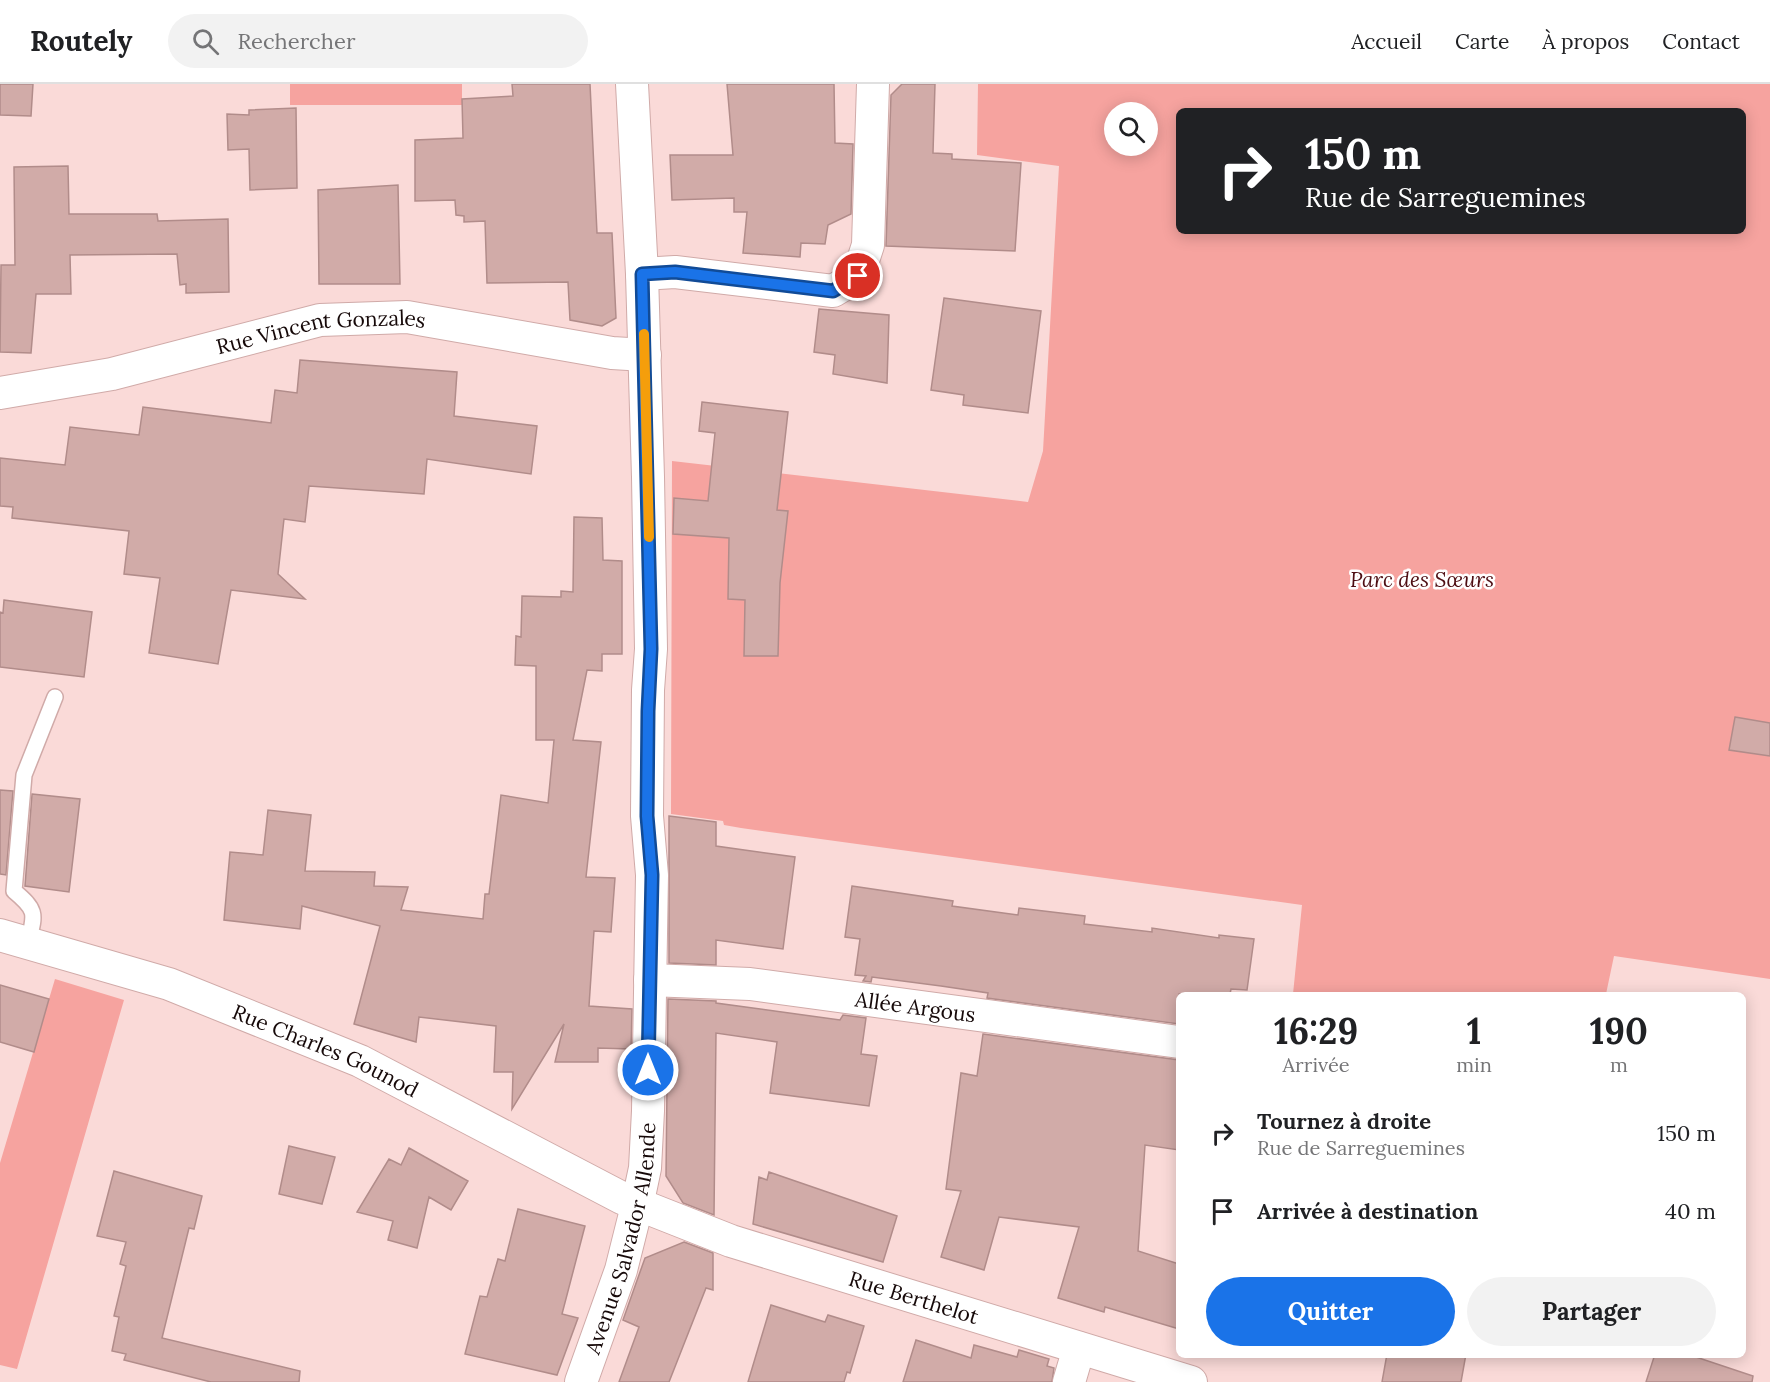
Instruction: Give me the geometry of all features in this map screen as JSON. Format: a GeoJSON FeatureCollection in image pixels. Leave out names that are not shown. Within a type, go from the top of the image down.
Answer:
{"type":"FeatureCollection","features":[{"type":"Feature","properties":{"kind":"street","name":"Avenue Salvador Allende"},"geometry":{"type":"LineString","coordinates":[[581,1382],[621,1269],[637,1206],[645,1168],[647,1122],[652,875],[647,816],[651,649],[645,355],[632,84]]}},
{"type":"Feature","properties":{"kind":"street"},"geometry":{"type":"LineString","coordinates":[[642,274],[675,272],[833,291],[858,276],[867,245],[873,84]]}},
{"type":"Feature","properties":{"kind":"street","name":"Rue Vincent Gonzales"},"geometry":{"type":"LineString","coordinates":[[0,393],[112,374],[320,320],[407,317],[612,353],[645,355]]}},
{"type":"Feature","properties":{"kind":"street","name":"Rue Charles Gounod"},"geometry":{"type":"LineString","coordinates":[[14,939],[169,984],[360,1061],[637,1206]]}},
{"type":"Feature","properties":{"kind":"street","name":"Allée Argous"},"geometry":{"type":"LineString","coordinates":[[650,980],[750,984],[1176,1042]]}},
{"type":"Feature","properties":{"kind":"street","name":"Rue Berthelot"},"geometry":{"type":"LineString","coordinates":[[637,1206],[731,1241],[1191,1382]]}},
{"type":"Feature","properties":{"kind":"street"},"geometry":{"type":"LineString","coordinates":[[1069,1382],[1079,1348]]}},
{"type":"Feature","properties":{"kind":"lane"},"geometry":{"type":"LineString","coordinates":[[14,939],[34,915],[31,904],[14,891],[24,775],[55,697]]}},
{"type":"Feature","properties":{"kind":"green space"},"geometry":{"type":"Polygon","coordinates":[[[290,84],[462,84],[462,105],[290,105],[290,84]]]}},
{"type":"Feature","properties":{"kind":"green space","name":"Parc des Sœurs"},"geometry":{"type":"Polygon","coordinates":[[[978,84],[1770,84],[1770,979],[1614,956],[1606,992],[1293,992],[1302,905],[741,828],[724,825],[723,821],[671,814],[672,461],[1028,502],[1043,451],[1059,166],[977,155],[978,84]]]}},
{"type":"Feature","properties":{"kind":"green space"},"geometry":{"type":"Polygon","coordinates":[[[55,979],[124,1000],[17,1369],[0,1365],[0,1163],[55,979]]]}},
{"type":"Feature","properties":{"kind":"building"},"geometry":{"type":"Polygon","coordinates":[[[0,84],[33,84],[31,116],[0,115],[0,84]]]}},
{"type":"Feature","properties":{"kind":"building"},"geometry":{"type":"Polygon","coordinates":[[[512,84],[590,84],[597,233],[612,233],[616,318],[602,326],[570,320],[568,282],[487,283],[485,221],[464,222],[464,216],[456,215],[455,200],[415,201],[415,140],[463,138],[462,99],[513,96],[512,84]]]}},
{"type":"Feature","properties":{"kind":"building"},"geometry":{"type":"Polygon","coordinates":[[[727,84],[834,84],[835,143],[853,144],[851,214],[828,225],[825,244],[801,243],[800,257],[743,253],[747,212],[734,212],[734,198],[672,200],[670,155],[733,155],[727,84]]]}},
{"type":"Feature","properties":{"kind":"building"},"geometry":{"type":"Polygon","coordinates":[[[902,84],[935,84],[933,153],[952,154],[952,159],[1021,163],[1015,251],[886,246],[891,95],[902,84]]]}},
{"type":"Feature","properties":{"kind":"building"},"geometry":{"type":"Polygon","coordinates":[[[296,108],[297,188],[250,190],[249,149],[228,150],[227,114],[249,115],[249,110],[296,108]]]}},
{"type":"Feature","properties":{"kind":"building"},"geometry":{"type":"Polygon","coordinates":[[[68,166],[69,214],[157,214],[158,221],[228,219],[229,292],[186,293],[186,284],[180,285],[177,254],[70,255],[71,294],[36,294],[31,353],[0,352],[1,265],[15,265],[14,167],[68,166]]]}},
{"type":"Feature","properties":{"kind":"building"},"geometry":{"type":"Polygon","coordinates":[[[398,185],[400,284],[319,284],[318,190],[398,185]]]}},
{"type":"Feature","properties":{"kind":"building"},"geometry":{"type":"Polygon","coordinates":[[[944,298],[1041,311],[1028,413],[963,405],[964,395],[931,390],[944,298]]]}},
{"type":"Feature","properties":{"kind":"building"},"geometry":{"type":"Polygon","coordinates":[[[819,309],[889,315],[887,383],[833,374],[835,355],[814,352],[819,309]]]}},
{"type":"Feature","properties":{"kind":"building"},"geometry":{"type":"Polygon","coordinates":[[[300,360],[457,372],[454,416],[537,426],[531,474],[427,459],[424,494],[309,486],[305,522],[284,519],[278,574],[305,599],[231,590],[218,664],[149,653],[160,578],[124,574],[129,531],[12,518],[13,507],[0,506],[0,458],[65,465],[70,427],[139,435],[143,407],[271,423],[275,390],[297,393],[300,360]]]}},
{"type":"Feature","properties":{"kind":"building"},"geometry":{"type":"Polygon","coordinates":[[[702,402],[788,412],[777,510],[788,511],[780,583],[778,656],[744,656],[745,600],[728,599],[729,538],[673,534],[674,498],[708,501],[715,433],[699,431],[702,402]]]}},
{"type":"Feature","properties":{"kind":"building"},"geometry":{"type":"Polygon","coordinates":[[[574,517],[602,518],[603,560],[622,561],[622,654],[602,654],[602,671],[587,670],[573,740],[601,742],[586,877],[615,878],[611,932],[594,931],[589,1006],[632,1009],[631,1049],[598,1048],[598,1062],[555,1062],[564,1024],[512,1109],[513,1072],[494,1072],[496,1026],[419,1017],[416,1042],[354,1024],[380,926],[302,906],[300,929],[224,920],[230,852],[263,855],[268,810],[311,815],[305,871],[375,872],[374,886],[408,887],[401,910],[483,919],[485,894],[489,894],[501,795],[548,803],[554,740],[536,740],[536,666],[515,665],[516,636],[521,637],[522,596],[561,597],[561,591],[573,592],[574,517]]]}},
{"type":"Feature","properties":{"kind":"building"},"geometry":{"type":"Polygon","coordinates":[[[4,600],[92,612],[84,677],[0,667],[0,612],[3,613],[4,600]]]}},
{"type":"Feature","properties":{"kind":"building"},"geometry":{"type":"Polygon","coordinates":[[[1735,717],[1770,723],[1770,756],[1729,750],[1735,717]]]}},
{"type":"Feature","properties":{"kind":"building"},"geometry":{"type":"Polygon","coordinates":[[[0,790],[13,791],[6,875],[0,874],[0,790]]]}},
{"type":"Feature","properties":{"kind":"building"},"geometry":{"type":"Polygon","coordinates":[[[32,794],[80,799],[69,892],[25,886],[32,794]]]}},
{"type":"Feature","properties":{"kind":"building"},"geometry":{"type":"Polygon","coordinates":[[[669,816],[716,822],[716,846],[795,857],[783,949],[716,940],[716,965],[669,963],[669,816]]]}},
{"type":"Feature","properties":{"kind":"building"},"geometry":{"type":"Polygon","coordinates":[[[852,886],[953,901],[952,906],[1018,915],[1019,908],[1085,916],[1084,924],[1152,932],[1152,928],[1219,938],[1219,935],[1254,939],[1247,990],[1176,992],[1176,1024],[987,998],[988,993],[941,986],[872,977],[871,982],[863,981],[866,976],[855,975],[860,939],[845,937],[852,886]]]}},
{"type":"Feature","properties":{"kind":"building"},"geometry":{"type":"Polygon","coordinates":[[[0,985],[49,999],[34,1052],[0,1042],[0,985]]]}},
{"type":"Feature","properties":{"kind":"building"},"geometry":{"type":"Polygon","coordinates":[[[668,999],[716,1001],[716,1003],[840,1020],[843,1015],[866,1018],[861,1054],[877,1056],[869,1106],[770,1093],[777,1042],[716,1033],[714,1215],[683,1203],[666,1176],[668,999]]]}},
{"type":"Feature","properties":{"kind":"building"},"geometry":{"type":"Polygon","coordinates":[[[983,1034],[1176,1060],[1176,1150],[1145,1145],[1138,1251],[1176,1263],[1176,1328],[1105,1307],[1104,1312],[1058,1298],[1079,1227],[999,1217],[984,1270],[941,1257],[961,1191],[946,1189],[961,1073],[977,1076],[983,1034]]]}},
{"type":"Feature","properties":{"kind":"building"},"geometry":{"type":"Polygon","coordinates":[[[289,1146],[335,1157],[322,1204],[279,1194],[289,1146]]]}},
{"type":"Feature","properties":{"kind":"building"},"geometry":{"type":"Polygon","coordinates":[[[409,1148],[468,1181],[451,1210],[429,1197],[417,1248],[388,1240],[393,1221],[357,1212],[389,1159],[401,1165],[409,1148]]]}},
{"type":"Feature","properties":{"kind":"building"},"geometry":{"type":"Polygon","coordinates":[[[114,1171],[202,1196],[194,1229],[189,1228],[162,1338],[300,1371],[299,1382],[211,1382],[124,1360],[126,1354],[112,1351],[119,1317],[114,1316],[126,1266],[120,1264],[126,1242],[97,1236],[114,1171]]]}},
{"type":"Feature","properties":{"kind":"building"},"geometry":{"type":"Polygon","coordinates":[[[769,1172],[897,1216],[883,1262],[753,1224],[759,1177],[767,1180],[769,1172]]]}},
{"type":"Feature","properties":{"kind":"building"},"geometry":{"type":"Polygon","coordinates":[[[518,1209],[585,1226],[562,1314],[578,1318],[557,1375],[465,1354],[480,1296],[487,1297],[498,1259],[505,1261],[518,1209]]]}},
{"type":"Feature","properties":{"kind":"building"},"geometry":{"type":"Polygon","coordinates":[[[684,1242],[713,1253],[713,1290],[706,1288],[669,1382],[619,1382],[639,1327],[623,1320],[645,1258],[684,1242]]]}},
{"type":"Feature","properties":{"kind":"building"},"geometry":{"type":"Polygon","coordinates":[[[771,1305],[825,1322],[828,1315],[864,1326],[850,1373],[847,1372],[844,1382],[748,1382],[771,1305]]]}},
{"type":"Feature","properties":{"kind":"building"},"geometry":{"type":"Polygon","coordinates":[[[916,1340],[971,1358],[974,1345],[1017,1357],[1019,1350],[1049,1359],[1047,1366],[1054,1368],[1052,1382],[903,1382],[916,1340]]]}},
{"type":"Feature","properties":{"kind":"building"},"geometry":{"type":"Polygon","coordinates":[[[1386,1358],[1465,1358],[1461,1382],[1382,1382],[1386,1358]]]}},
{"type":"Feature","properties":{"kind":"building"},"geometry":{"type":"Polygon","coordinates":[[[1654,1358],[1699,1358],[1753,1376],[1752,1382],[1646,1382],[1654,1358]]]}},
{"type":"Feature","properties":{"kind":"slow traffic"},"geometry":{"type":"LineString","coordinates":[[644,334],[649,537]]}},
{"type":"Feature","properties":{"kind":"route"},"geometry":{"type":"LineString","coordinates":[[648,1070],[652,875],[647,816],[648,690],[651,649],[642,274],[675,272],[833,291],[858,276]]}}]}
